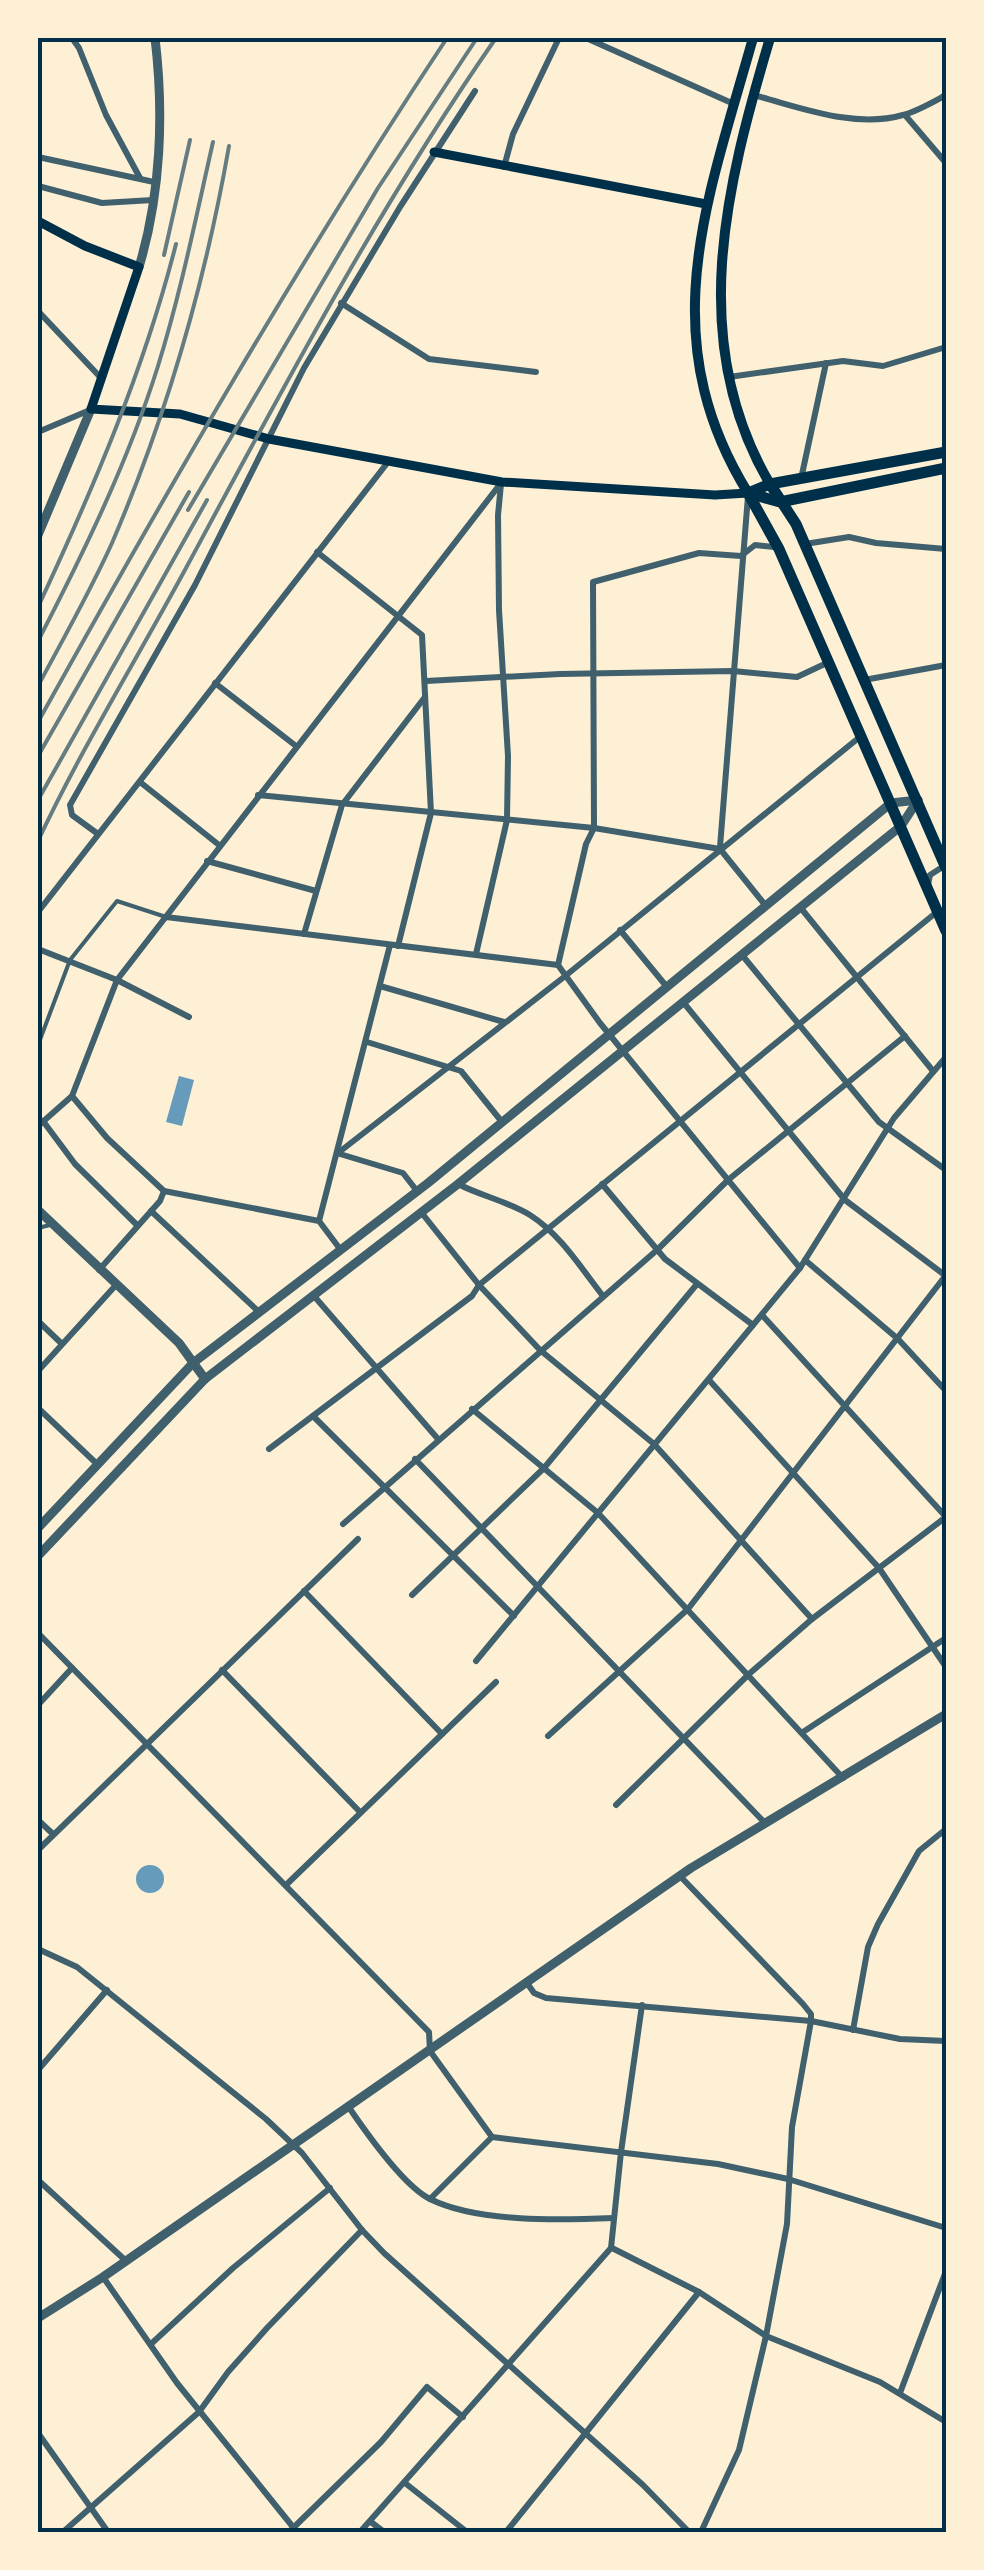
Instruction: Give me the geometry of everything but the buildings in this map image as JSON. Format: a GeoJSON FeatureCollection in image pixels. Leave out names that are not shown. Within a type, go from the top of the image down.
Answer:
{"type":"FeatureCollection","features":[{"type":"Feature","properties":{"kind":"highway"},"geometry":{"type":"LineString","coordinates":[[748,493],[770,484],[946,452]]}},
{"type":"Feature","properties":{"kind":"highway"},"geometry":{"type":"LineString","coordinates":[[748,493],[780,502],[946,468]]}},
{"type":"Feature","properties":{"kind":"highway"},"geometry":{"type":"LineString","coordinates":[[770,484],[805,544],[946,866]]}},
{"type":"Feature","properties":{"kind":"highway"},"geometry":{"type":"LineString","coordinates":[[748,493],[779,549],[946,931]]}},
{"type":"Feature","properties":{"kind":"main road"},"geometry":{"type":"LineString","coordinates":[[38,221],[85,246],[139,267],[91,409],[180,414],[269,439],[502,482],[715,495],[748,493],[718,437],[702,385],[696,345],[695,275],[706,204],[753,38]]}},
{"type":"Feature","properties":{"kind":"main road"},"geometry":{"type":"LineString","coordinates":[[770,38],[753,98],[719,284],[722,349],[728,378],[743,430],[770,484]]}},
{"type":"Feature","properties":{"kind":"main road"},"geometry":{"type":"LineString","coordinates":[[735,100],[753,98]]}},
{"type":"Feature","properties":{"kind":"main road"},"geometry":{"type":"LineString","coordinates":[[434,152],[706,204]]}},
{"type":"Feature","properties":{"kind":"street"},"geometry":{"type":"LineString","coordinates":[[72,38],[106,115],[140,178]]}},
{"type":"Feature","properties":{"kind":"street"},"geometry":{"type":"LineString","coordinates":[[139,267],[147,241],[160,123],[155,38]]}},
{"type":"Feature","properties":{"kind":"street"},"geometry":{"type":"LineString","coordinates":[[503,168],[513,134],[559,38]]}},
{"type":"Feature","properties":{"kind":"street"},"geometry":{"type":"LineString","coordinates":[[586,38],[735,100]]}},
{"type":"Feature","properties":{"kind":"street"},"geometry":{"type":"LineString","coordinates":[[98,834],[72,814],[70,805],[195,586],[341,303],[474,91]]}},
{"type":"Feature","properties":{"kind":"street"},"geometry":{"type":"LineString","coordinates":[[753,98],[875,120],[905,115],[946,95]]}},
{"type":"Feature","properties":{"kind":"street"},"geometry":{"type":"LineString","coordinates":[[905,115],[946,163]]}},
{"type":"Feature","properties":{"kind":"street"},"geometry":{"type":"LineString","coordinates":[[38,157],[154,182]]}},
{"type":"Feature","properties":{"kind":"street"},"geometry":{"type":"LineString","coordinates":[[38,186],[102,203],[152,200]]}},
{"type":"Feature","properties":{"kind":"street"},"geometry":{"type":"LineString","coordinates":[[341,303],[429,359],[536,372]]}},
{"type":"Feature","properties":{"kind":"street"},"geometry":{"type":"LineString","coordinates":[[38,311],[101,378]]}},
{"type":"Feature","properties":{"kind":"street"},"geometry":{"type":"LineString","coordinates":[[728,378],[844,360],[883,366],[946,346]]}},
{"type":"Feature","properties":{"kind":"street"},"geometry":{"type":"LineString","coordinates":[[800,481],[826,362]]}},
{"type":"Feature","properties":{"kind":"street"},"geometry":{"type":"LineString","coordinates":[[38,432],[91,409]]}},
{"type":"Feature","properties":{"kind":"street"},"geometry":{"type":"LineString","coordinates":[[38,534],[91,409]]}},
{"type":"Feature","properties":{"kind":"street"},"geometry":{"type":"LineString","coordinates":[[38,912],[389,460]]}},
{"type":"Feature","properties":{"kind":"street"},"geometry":{"type":"LineString","coordinates":[[137,1224],[40,1124],[72,1096],[118,980],[502,482]]}},
{"type":"Feature","properties":{"kind":"street"},"geometry":{"type":"LineString","coordinates":[[476,954],[508,820],[498,516],[502,482]]}},
{"type":"Feature","properties":{"kind":"street"},"geometry":{"type":"LineString","coordinates":[[720,848],[748,493]]}},
{"type":"Feature","properties":{"kind":"street"},"geometry":{"type":"LineString","coordinates":[[805,544],[849,537],[946,549]]}},
{"type":"Feature","properties":{"kind":"street"},"geometry":{"type":"LineString","coordinates":[[779,549],[767,544],[755,545],[741,556],[699,553],[593,582],[594,828],[586,844],[558,965],[610,1036],[803,1264],[898,1339],[946,1391]]}},
{"type":"Feature","properties":{"kind":"street"},"geometry":{"type":"LineString","coordinates":[[317,552],[422,635],[431,813],[380,986],[319,1221]]}},
{"type":"Feature","properties":{"kind":"street"},"geometry":{"type":"LineString","coordinates":[[426,681],[733,671],[797,677],[829,662]]}},
{"type":"Feature","properties":{"kind":"street"},"geometry":{"type":"LineString","coordinates":[[863,680],[946,665]]}},
{"type":"Feature","properties":{"kind":"street"},"geometry":{"type":"LineString","coordinates":[[216,683],[296,746]]}},
{"type":"Feature","properties":{"kind":"street"},"geometry":{"type":"LineString","coordinates":[[304,934],[342,805],[426,696]]}},
{"type":"Feature","properties":{"kind":"street"},"geometry":{"type":"LineString","coordinates":[[338,1154],[862,735]]}},
{"type":"Feature","properties":{"kind":"street"},"geometry":{"type":"LineString","coordinates":[[140,782],[219,845]]}},
{"type":"Feature","properties":{"kind":"street"},"geometry":{"type":"LineString","coordinates":[[258,796],[594,828],[720,848],[767,907]]}},
{"type":"Feature","properties":{"kind":"street"},"geometry":{"type":"LineString","coordinates":[[38,1528],[193,1362],[417,1191],[891,804],[918,800]]}},
{"type":"Feature","properties":{"kind":"street"},"geometry":{"type":"LineString","coordinates":[[38,1556],[205,1379],[458,1184],[901,826],[918,800]]}},
{"type":"Feature","properties":{"kind":"street"},"geometry":{"type":"LineString","coordinates":[[207,861],[316,890]]}},
{"type":"Feature","properties":{"kind":"street"},"geometry":{"type":"LineString","coordinates":[[928,886],[930,875],[946,866]]}},
{"type":"Feature","properties":{"kind":"street"},"geometry":{"type":"LineString","coordinates":[[800,907],[933,1071]]}},
{"type":"Feature","properties":{"kind":"street"},"geometry":{"type":"LineString","coordinates":[[270,1449],[472,1296],[480,1285],[739,1070],[938,911]]}},
{"type":"Feature","properties":{"kind":"street"},"geometry":{"type":"LineString","coordinates":[[166,917],[558,965]]}},
{"type":"Feature","properties":{"kind":"street"},"geometry":{"type":"LineString","coordinates":[[620,930],[668,988]]}},
{"type":"Feature","properties":{"kind":"street"},"geometry":{"type":"LineString","coordinates":[[38,950],[118,980],[189,1016]]}},
{"type":"Feature","properties":{"kind":"street"},"geometry":{"type":"LineString","coordinates":[[742,954],[888,1129],[946,1170]]}},
{"type":"Feature","properties":{"kind":"street"},"geometry":{"type":"LineString","coordinates":[[380,986],[505,1023]]}},
{"type":"Feature","properties":{"kind":"street"},"geometry":{"type":"LineString","coordinates":[[548,1736],[688,1609],[946,1275],[845,1200],[682,1002]]}},
{"type":"Feature","properties":{"kind":"street"},"geometry":{"type":"LineString","coordinates":[[343,1524],[657,1250],[728,1180],[905,1036]]}},
{"type":"Feature","properties":{"kind":"street"},"geometry":{"type":"LineString","coordinates":[[367,1042],[461,1071],[503,1122]]}},
{"type":"Feature","properties":{"kind":"street"},"geometry":{"type":"LineString","coordinates":[[476,1661],[803,1264],[894,1118],[946,1057]]}},
{"type":"Feature","properties":{"kind":"street"},"geometry":{"type":"LineString","coordinates":[[72,1096],[107,1138],[164,1191],[319,1221],[340,1250]]}},
{"type":"Feature","properties":{"kind":"street"},"geometry":{"type":"LineString","coordinates":[[338,1154],[403,1173],[417,1191]]}},
{"type":"Feature","properties":{"kind":"street"},"geometry":{"type":"LineString","coordinates":[[458,1184],[504,1202],[548,1228],[603,1296]]}},
{"type":"Feature","properties":{"kind":"street"},"geometry":{"type":"LineString","coordinates":[[602,1184],[657,1250],[753,1325]]}},
{"type":"Feature","properties":{"kind":"street"},"geometry":{"type":"LineString","coordinates":[[99,1270],[152,1211],[164,1191]]}},
{"type":"Feature","properties":{"kind":"street"},"geometry":{"type":"LineString","coordinates":[[38,1210],[179,1343],[205,1379]]}},
{"type":"Feature","properties":{"kind":"street"},"geometry":{"type":"LineString","coordinates":[[152,1211],[259,1312]]}},
{"type":"Feature","properties":{"kind":"street"},"geometry":{"type":"LineString","coordinates":[[421,1212],[540,1350],[654,1444],[812,1619]]}},
{"type":"Feature","properties":{"kind":"street"},"geometry":{"type":"LineString","coordinates":[[412,1595],[544,1468],[697,1284]]}},
{"type":"Feature","properties":{"kind":"street"},"geometry":{"type":"LineString","coordinates":[[38,1371],[116,1286]]}},
{"type":"Feature","properties":{"kind":"street"},"geometry":{"type":"LineString","coordinates":[[313,1295],[438,1438]]}},
{"type":"Feature","properties":{"kind":"street"},"geometry":{"type":"LineString","coordinates":[[616,1805],[749,1674],[812,1619],[946,1517],[762,1315]]}},
{"type":"Feature","properties":{"kind":"street"},"geometry":{"type":"LineString","coordinates":[[38,1321],[62,1344]]}},
{"type":"Feature","properties":{"kind":"street"},"geometry":{"type":"LineString","coordinates":[[708,1380],[879,1568],[946,1666]]}},
{"type":"Feature","properties":{"kind":"street"},"geometry":{"type":"LineString","coordinates":[[38,1408],[97,1464]]}},
{"type":"Feature","properties":{"kind":"street"},"geometry":{"type":"LineString","coordinates":[[472,1408],[598,1513],[843,1778]]}},
{"type":"Feature","properties":{"kind":"street"},"geometry":{"type":"LineString","coordinates":[[312,1416],[514,1616]]}},
{"type":"Feature","properties":{"kind":"street"},"geometry":{"type":"LineString","coordinates":[[415,1459],[766,1824]]}},
{"type":"Feature","properties":{"kind":"street"},"geometry":{"type":"LineString","coordinates":[[38,1850],[358,1539]]}},
{"type":"Feature","properties":{"kind":"street"},"geometry":{"type":"LineString","coordinates":[[304,1592],[442,1734]]}},
{"type":"Feature","properties":{"kind":"street"},"geometry":{"type":"LineString","coordinates":[[38,1633],[429,2032],[430,2050],[492,2137],[718,2164],[788,2178],[946,2228]]}},
{"type":"Feature","properties":{"kind":"street"},"geometry":{"type":"LineString","coordinates":[[803,1732],[946,1638]]}},
{"type":"Feature","properties":{"kind":"street"},"geometry":{"type":"LineString","coordinates":[[38,1704],[72,1668]]}},
{"type":"Feature","properties":{"kind":"street"},"geometry":{"type":"LineString","coordinates":[[222,1670],[360,1812]]}},
{"type":"Feature","properties":{"kind":"street"},"geometry":{"type":"LineString","coordinates":[[286,1885],[496,1682]]}},
{"type":"Feature","properties":{"kind":"street"},"geometry":{"type":"LineString","coordinates":[[38,2318],[103,2278],[680,1876],[946,1714]]}},
{"type":"Feature","properties":{"kind":"street"},"geometry":{"type":"LineString","coordinates":[[38,1820],[53,1834]]}},
{"type":"Feature","properties":{"kind":"street"},"geometry":{"type":"LineString","coordinates":[[853,2030],[868,1948],[878,1924],[919,1851],[946,1828]]}},
{"type":"Feature","properties":{"kind":"street"},"geometry":{"type":"LineString","coordinates":[[680,1876],[811,2014],[792,2126],[788,2224],[766,2336],[739,2450],[701,2532]]}},
{"type":"Feature","properties":{"kind":"street"},"geometry":{"type":"LineString","coordinates":[[38,1949],[77,1966],[266,2119],[330,2188],[362,2230],[508,2367],[643,2485],[688,2532]]}},
{"type":"Feature","properties":{"kind":"street"},"geometry":{"type":"LineString","coordinates":[[527,1983],[534,1993],[546,1998],[811,2021],[900,2039],[946,2041]]}},
{"type":"Feature","properties":{"kind":"street"},"geometry":{"type":"LineString","coordinates":[[38,2068],[107,1990]]}},
{"type":"Feature","properties":{"kind":"street"},"geometry":{"type":"LineString","coordinates":[[360,2532],[612,2248],[642,2005]]}},
{"type":"Feature","properties":{"kind":"street"},"geometry":{"type":"LineString","coordinates":[[348,2106],[387,2158],[430,2199],[464,2209],[542,2221],[614,2218]]}},
{"type":"Feature","properties":{"kind":"street"},"geometry":{"type":"LineString","coordinates":[[430,2199],[492,2137]]}},
{"type":"Feature","properties":{"kind":"street"},"geometry":{"type":"LineString","coordinates":[[38,2180],[125,2260]]}},
{"type":"Feature","properties":{"kind":"street"},"geometry":{"type":"LineString","coordinates":[[150,2344],[233,2268],[330,2188]]}},
{"type":"Feature","properties":{"kind":"street"},"geometry":{"type":"LineString","coordinates":[[64,2532],[199,2412],[267,2328],[362,2230]]}},
{"type":"Feature","properties":{"kind":"street"},"geometry":{"type":"LineString","coordinates":[[612,2248],[699,2292],[766,2336],[880,2382],[946,2422]]}},
{"type":"Feature","properties":{"kind":"street"},"geometry":{"type":"LineString","coordinates":[[900,2393],[946,2271]]}},
{"type":"Feature","properties":{"kind":"street"},"geometry":{"type":"LineString","coordinates":[[103,2278],[199,2412],[293,2531],[381,2442],[428,2387],[463,2417]]}},
{"type":"Feature","properties":{"kind":"street"},"geometry":{"type":"LineString","coordinates":[[506,2532],[699,2292]]}},
{"type":"Feature","properties":{"kind":"street"},"geometry":{"type":"LineString","coordinates":[[38,2433],[108,2532]]}},
{"type":"Feature","properties":{"kind":"street"},"geometry":{"type":"LineString","coordinates":[[405,2483],[467,2532]]}},
{"type":"Feature","properties":{"kind":"street"},"geometry":{"type":"LineString","coordinates":[[370,2522],[384,2532]]}},
{"type":"Feature","properties":{"kind":"lane"},"geometry":{"type":"LineString","coordinates":[[38,1045],[70,960],[117,902],[166,917]]}},
{"type":"Feature","properties":{"kind":"lane"},"geometry":{"type":"LineString","coordinates":[[38,1114],[40,1124]]}},
{"type":"Feature","properties":{"kind":"lane"},"geometry":{"type":"LineString","coordinates":[[38,1228],[50,1225]]}},
{"type":"Feature","properties":{"kind":"water"},"geometry":{"type":"Polygon","coordinates":[[[179,1076],[194,1080],[182,1126],[166,1122],[179,1076]]]}},
{"type":"Feature","properties":{"kind":"water"},"geometry":{"type":"Polygon","coordinates":[[[150,1865],[160,1869],[164,1879],[160,1889],[150,1893],[140,1889],[136,1879],[140,1869],[150,1865]]]}},
{"type":"Feature","properties":{"kind":"railway"},"geometry":{"type":"LineString","coordinates":[[38,722],[236,376],[447,38]]}},
{"type":"Feature","properties":{"kind":"railway"},"geometry":{"type":"LineString","coordinates":[[188,510],[378,188],[477,38]]}},
{"type":"Feature","properties":{"kind":"railway"},"geometry":{"type":"LineString","coordinates":[[38,841],[91,737],[334,298],[412,166],[496,38]]}},
{"type":"Feature","properties":{"kind":"railway"},"geometry":{"type":"LineString","coordinates":[[164,255],[190,140]]}},
{"type":"Feature","properties":{"kind":"railway"},"geometry":{"type":"LineString","coordinates":[[38,641],[104,506],[146,402],[174,310],[213,142]]}},
{"type":"Feature","properties":{"kind":"railway"},"geometry":{"type":"LineString","coordinates":[[38,686],[104,561],[150,446],[196,298],[229,146]]}},
{"type":"Feature","properties":{"kind":"railway"},"geometry":{"type":"LineString","coordinates":[[38,607],[116,428],[149,337],[176,244]]}},
{"type":"Feature","properties":{"kind":"railway"},"geometry":{"type":"LineString","coordinates":[[38,756],[189,492]]}},
{"type":"Feature","properties":{"kind":"railway"},"geometry":{"type":"LineString","coordinates":[[38,800],[207,500]]}}]}
